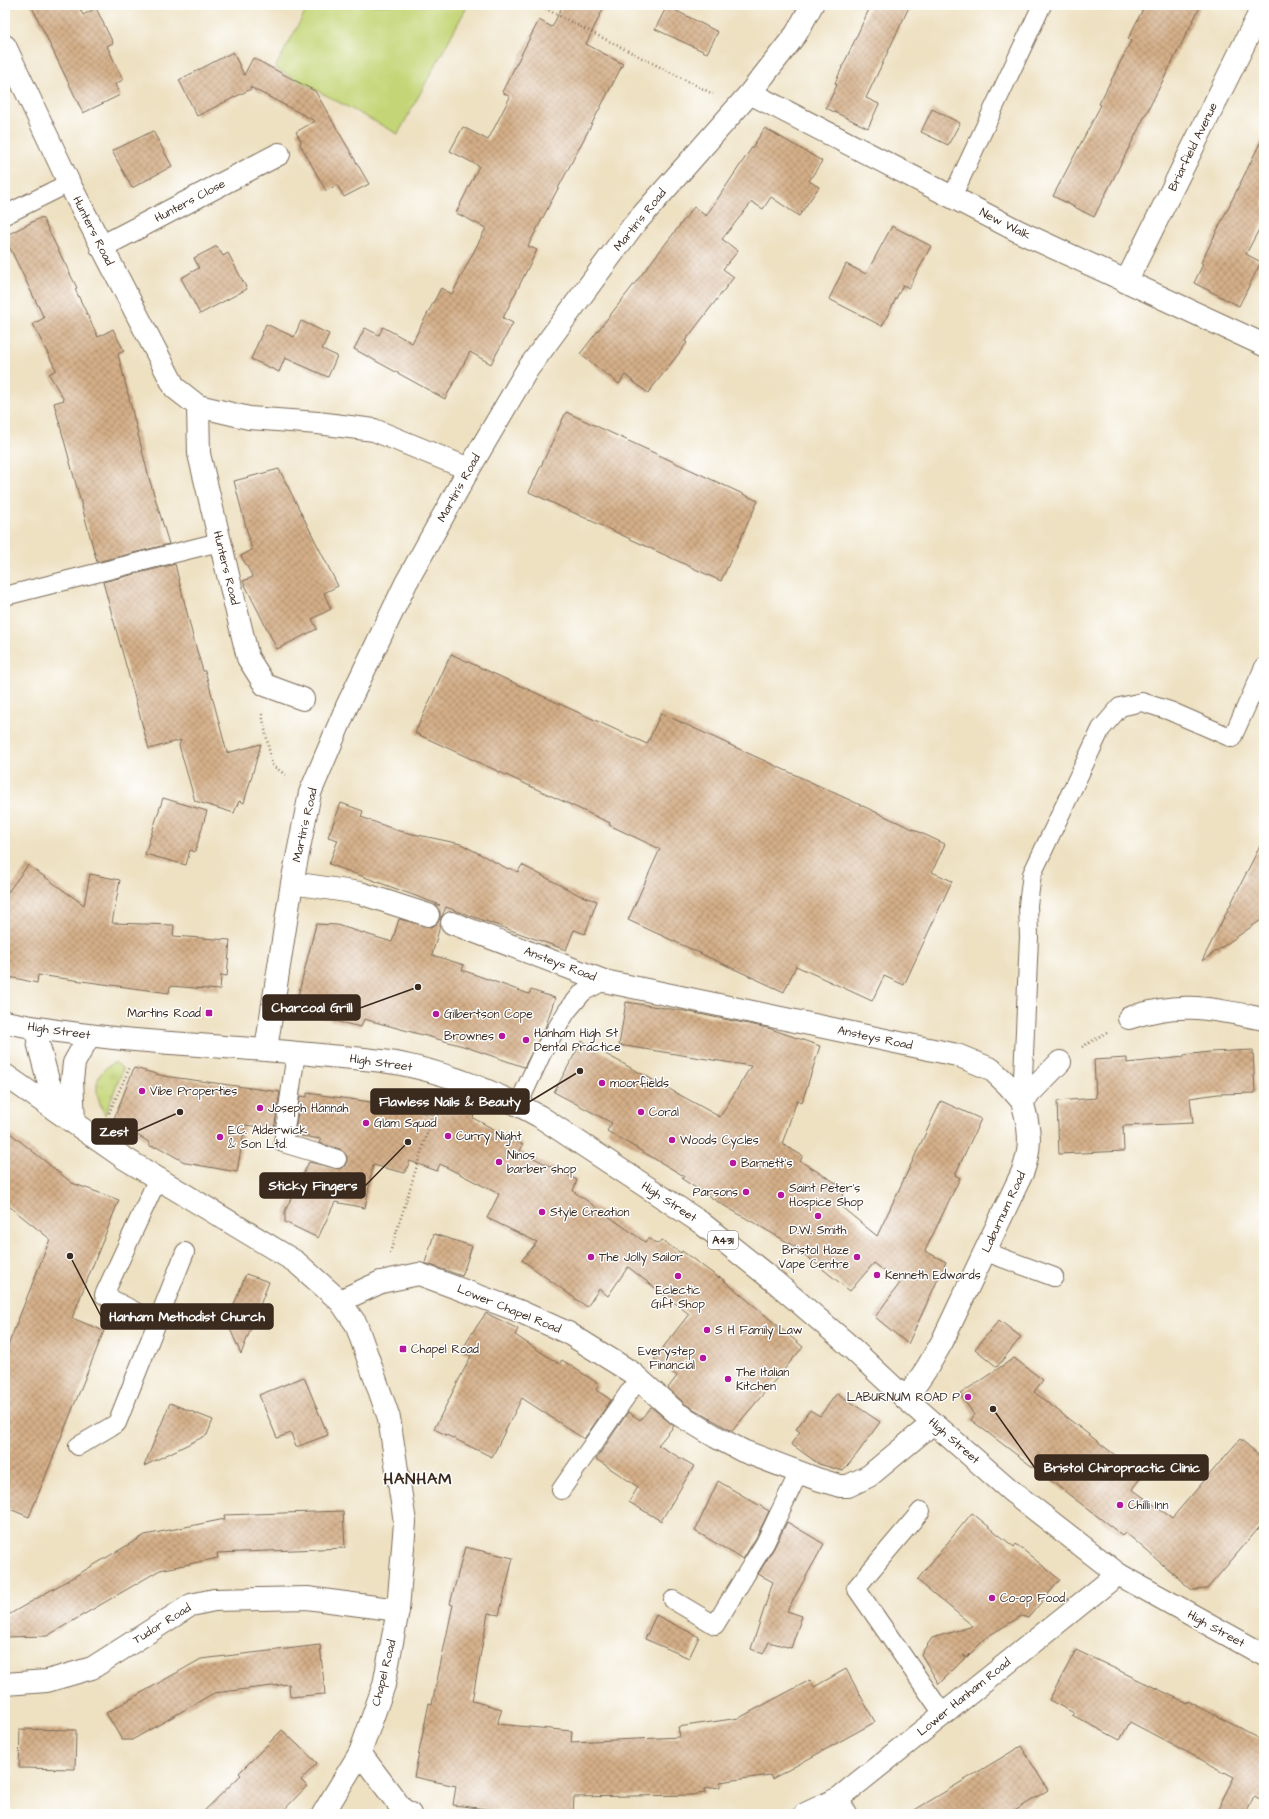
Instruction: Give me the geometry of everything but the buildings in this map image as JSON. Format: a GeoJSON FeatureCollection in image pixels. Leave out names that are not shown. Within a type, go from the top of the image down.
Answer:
{"type":"FeatureCollection","features":[{"type":"Feature","properties":{"kind":"street","name":"Martin's Road"},"geometry":{"type":"LineString","coordinates":[[266,1049],[292,883],[310,793],[347,706],[406,583],[469,469],[527,370],[632,227],[744,100],[796,34],[812,5]]}},
{"type":"Feature","properties":{"kind":"street","name":"Briarfield Avenue"},"geometry":{"type":"LineString","coordinates":[[1126,282],[1260,12]]}},
{"type":"Feature","properties":{"kind":"street","name":"Hunters Road"},"geometry":{"type":"LineString","coordinates":[[6,49],[69,183],[175,388],[198,406],[248,418],[318,423],[374,430],[469,469]]}},
{"type":"Feature","properties":{"kind":"street","name":"New Walk"},"geometry":{"type":"LineString","coordinates":[[744,100],[952,197],[1020,232],[1126,282],[1264,345]]}},
{"type":"Feature","properties":{"kind":"street","name":"Hunters Close"},"geometry":{"type":"LineString","coordinates":[[101,247],[279,154]]}},
{"type":"Feature","properties":{"kind":"street","name":"Hunters Road"},"geometry":{"type":"LineString","coordinates":[[198,406],[199,454],[219,542],[248,658],[265,685]]}},
{"type":"Feature","properties":{"kind":"street"},"geometry":{"type":"LineString","coordinates":[[265,685],[303,699]]}},
{"type":"Feature","properties":{"kind":"street"},"geometry":{"type":"LineString","coordinates":[[292,883],[360,893],[428,915]]}},
{"type":"Feature","properties":{"kind":"street","name":"Ansteys Road"},"geometry":{"type":"LineString","coordinates":[[452,924],[604,981],[957,1055],[991,1069],[1008,1084],[1022,1101]]}},
{"type":"Feature","properties":{"kind":"street"},"geometry":{"type":"LineString","coordinates":[[1129,1018],[1150,1011],[1199,1007],[1264,1019]]}},
{"type":"Feature","properties":{"kind":"street","name":"High Street"},"geometry":{"type":"LineString","coordinates":[[5,1022],[89,1036],[266,1049],[401,1064],[473,1084],[518,1105],[539,1116],[700,1222],[780,1286],[844,1341],[906,1399],[1010,1490],[1118,1574],[1264,1655]]}},
{"type":"Feature","properties":{"kind":"street","name":"Chapel Road"},"geometry":{"type":"LineString","coordinates":[[36,1028],[49,1084],[74,1122]]}},
{"type":"Feature","properties":{"kind":"street"},"geometry":{"type":"LineString","coordinates":[[74,1122],[72,1080],[74,1063],[89,1036]]}},
{"type":"Feature","properties":{"kind":"street"},"geometry":{"type":"LineString","coordinates":[[1022,1101],[1060,1062]]}},
{"type":"Feature","properties":{"kind":"street","name":"Chapel Road"},"geometry":{"type":"LineString","coordinates":[[5,1075],[124,1158],[296,1262],[340,1301],[356,1324],[389,1418],[404,1522],[398,1610],[384,1685],[360,1753],[323,1814]]}},
{"type":"Feature","properties":{"kind":"street","name":"Laburnum Road"},"geometry":{"type":"LineString","coordinates":[[906,1399],[927,1368],[942,1342],[986,1252],[1023,1171],[1029,1154],[1027,1118],[1022,1101]]}},
{"type":"Feature","properties":{"kind":"street","name":"Lower Chapel Road"},"geometry":{"type":"LineString","coordinates":[[340,1301],[381,1282],[419,1274],[520,1311],[568,1334],[631,1372],[678,1414],[716,1437],[743,1451],[840,1486],[848,1486],[869,1476],[933,1423]]}},
{"type":"Feature","properties":{"kind":"street","name":"Lower Hanham Road"},"geometry":{"type":"LineString","coordinates":[[805,1814],[844,1806],[944,1714],[1118,1574]]}},
{"type":"Feature","properties":{"kind":"street","name":"Tudor Road"},"geometry":{"type":"LineString","coordinates":[[5,1684],[47,1680],[92,1668],[191,1605],[214,1600],[307,1598],[398,1610]]}},
{"type":"Feature","properties":{"kind":"street"},"geometry":{"type":"LineString","coordinates":[[360,1753],[402,1809],[410,1814]]}},
{"type":"Feature","properties":{"kind":"lane"},"geometry":{"type":"LineString","coordinates":[[952,197],[1042,5]]}},
{"type":"Feature","properties":{"kind":"lane"},"geometry":{"type":"LineString","coordinates":[[5,215],[69,183]]}},
{"type":"Feature","properties":{"kind":"lane"},"geometry":{"type":"LineString","coordinates":[[5,596],[219,542]]}},
{"type":"Feature","properties":{"kind":"lane"},"geometry":{"type":"LineString","coordinates":[[1022,1101],[1029,937],[1028,905],[1032,874],[1101,730],[1120,706],[1142,702],[1170,711],[1232,738],[1264,667]]}},
{"type":"Feature","properties":{"kind":"lane"},"geometry":{"type":"LineString","coordinates":[[518,1105],[542,1053],[567,1011],[583,992],[604,981]]}},
{"type":"Feature","properties":{"kind":"lane"},"geometry":{"type":"LineString","coordinates":[[296,1052],[283,1144],[337,1159]]}},
{"type":"Feature","properties":{"kind":"lane"},"geometry":{"type":"LineString","coordinates":[[157,1323],[104,1295],[158,1178]]}},
{"type":"Feature","properties":{"kind":"lane"},"geometry":{"type":"LineString","coordinates":[[78,1446],[117,1423],[185,1252]]}},
{"type":"Feature","properties":{"kind":"lane"},"geometry":{"type":"LineString","coordinates":[[986,1252],[1054,1277]]}},
{"type":"Feature","properties":{"kind":"lane"},"geometry":{"type":"LineString","coordinates":[[561,1490],[638,1378]]}},
{"type":"Feature","properties":{"kind":"lane"},"geometry":{"type":"LineString","coordinates":[[673,1600],[714,1625],[765,1543],[799,1472]]}},
{"type":"Feature","properties":{"kind":"lane"},"geometry":{"type":"LineString","coordinates":[[921,1511],[856,1588],[944,1714]]}},
{"type":"Feature","properties":{"kind":"path"},"geometry":{"type":"LineString","coordinates":[[538,5],[744,100]]}},
{"type":"Feature","properties":{"kind":"path"},"geometry":{"type":"LineString","coordinates":[[265,685],[262,714],[272,765],[310,793]]}},
{"type":"Feature","properties":{"kind":"path"},"geometry":{"type":"LineString","coordinates":[[1060,1062],[1129,1018]]}},
{"type":"Feature","properties":{"kind":"path"},"geometry":{"type":"LineString","coordinates":[[98,1140],[141,1040]]}},
{"type":"Feature","properties":{"kind":"path"},"geometry":{"type":"LineString","coordinates":[[381,1282],[445,1075]]}},
{"type":"Feature","properties":{"kind":"green space"},"geometry":{"type":"Polygon","coordinates":[[[309,5],[468,5],[398,134],[275,68],[309,5]]]}},
{"type":"Feature","properties":{"kind":"green space"},"geometry":{"type":"Polygon","coordinates":[[[115,1062],[123,1069],[105,1115],[97,1092],[98,1079],[107,1067],[115,1062]]]}},
{"type":"Feature","properties":{"kind":"place","name":"Charcoal Grill"},"geometry":{"type":"Point","coordinates":[418,987]}},
{"type":"Feature","properties":{"kind":"place","name":"Martins Road"},"geometry":{"type":"Point","coordinates":[209,1013]}},
{"type":"Feature","properties":{"kind":"place","name":"Gilbertson Cope"},"geometry":{"type":"Point","coordinates":[436,1014]}},
{"type":"Feature","properties":{"kind":"place","name":"Brownes"},"geometry":{"type":"Point","coordinates":[502,1036]}},
{"type":"Feature","properties":{"kind":"place","name":"Hanham High St Dental Practice"},"geometry":{"type":"Point","coordinates":[526,1040]}},
{"type":"Feature","properties":{"kind":"place","name":"Flawless Nails & Beauty"},"geometry":{"type":"Point","coordinates":[580,1071]}},
{"type":"Feature","properties":{"kind":"place","name":"moorfields"},"geometry":{"type":"Point","coordinates":[602,1083]}},
{"type":"Feature","properties":{"kind":"place","name":"Vibe Properties"},"geometry":{"type":"Point","coordinates":[142,1091]}},
{"type":"Feature","properties":{"kind":"place","name":"Joseph Hannah"},"geometry":{"type":"Point","coordinates":[260,1108]}},
{"type":"Feature","properties":{"kind":"place","name":"Zest"},"geometry":{"type":"Point","coordinates":[180,1112]}},
{"type":"Feature","properties":{"kind":"place","name":"Coral"},"geometry":{"type":"Point","coordinates":[641,1112]}},
{"type":"Feature","properties":{"kind":"place","name":"Glam Squad"},"geometry":{"type":"Point","coordinates":[366,1123]}},
{"type":"Feature","properties":{"kind":"place","name":"Curry Night"},"geometry":{"type":"Point","coordinates":[448,1136]}},
{"type":"Feature","properties":{"kind":"place","name":"E.C. Alderwick & Son Ltd."},"geometry":{"type":"Point","coordinates":[220,1137]}},
{"type":"Feature","properties":{"kind":"place","name":"Woods Cycles"},"geometry":{"type":"Point","coordinates":[672,1140]}},
{"type":"Feature","properties":{"kind":"place","name":"Sticky Fingers"},"geometry":{"type":"Point","coordinates":[408,1142]}},
{"type":"Feature","properties":{"kind":"place","name":"Ninos barber shop"},"geometry":{"type":"Point","coordinates":[499,1162]}},
{"type":"Feature","properties":{"kind":"place","name":"Barnett's"},"geometry":{"type":"Point","coordinates":[733,1163]}},
{"type":"Feature","properties":{"kind":"place","name":"Parsons"},"geometry":{"type":"Point","coordinates":[746,1192]}},
{"type":"Feature","properties":{"kind":"place","name":"Saint Peter's Hospice Shop"},"geometry":{"type":"Point","coordinates":[781,1195]}},
{"type":"Feature","properties":{"kind":"place","name":"Style Creation"},"geometry":{"type":"Point","coordinates":[542,1212]}},
{"type":"Feature","properties":{"kind":"place","name":"D.W. Smith"},"geometry":{"type":"Point","coordinates":[818,1216]}},
{"type":"Feature","properties":{"kind":"place","name":"Hanham Methodist Church"},"geometry":{"type":"Point","coordinates":[70,1256]}},
{"type":"Feature","properties":{"kind":"place","name":"The Jolly Sailor"},"geometry":{"type":"Point","coordinates":[591,1257]}},
{"type":"Feature","properties":{"kind":"place","name":"Bristol Haze Vape Centre"},"geometry":{"type":"Point","coordinates":[857,1257]}},
{"type":"Feature","properties":{"kind":"place","name":"Kenneth Edwards"},"geometry":{"type":"Point","coordinates":[877,1275]}},
{"type":"Feature","properties":{"kind":"place","name":"Eclectic Gift Shop"},"geometry":{"type":"Point","coordinates":[678,1276]}},
{"type":"Feature","properties":{"kind":"place","name":"S H Family Law"},"geometry":{"type":"Point","coordinates":[707,1330]}},
{"type":"Feature","properties":{"kind":"place","name":"Chapel Road"},"geometry":{"type":"Point","coordinates":[403,1349]}},
{"type":"Feature","properties":{"kind":"place","name":"Everystep Financial"},"geometry":{"type":"Point","coordinates":[703,1358]}},
{"type":"Feature","properties":{"kind":"place","name":"The Italian Kitchen"},"geometry":{"type":"Point","coordinates":[728,1379]}},
{"type":"Feature","properties":{"kind":"place","name":"LABURNUM ROAD P"},"geometry":{"type":"Point","coordinates":[968,1397]}},
{"type":"Feature","properties":{"kind":"place","name":"Bristol Chiropractic Clinic"},"geometry":{"type":"Point","coordinates":[993,1409]}},
{"type":"Feature","properties":{"kind":"place","name":"Chilli Inn"},"geometry":{"type":"Point","coordinates":[1120,1505]}},
{"type":"Feature","properties":{"kind":"place","name":"Co-op Food"},"geometry":{"type":"Point","coordinates":[992,1598]}},
{"type":"Feature","properties":{"kind":"district","name":"HANHAM"},"geometry":{"type":"Point","coordinates":[418,1479]}}]}
